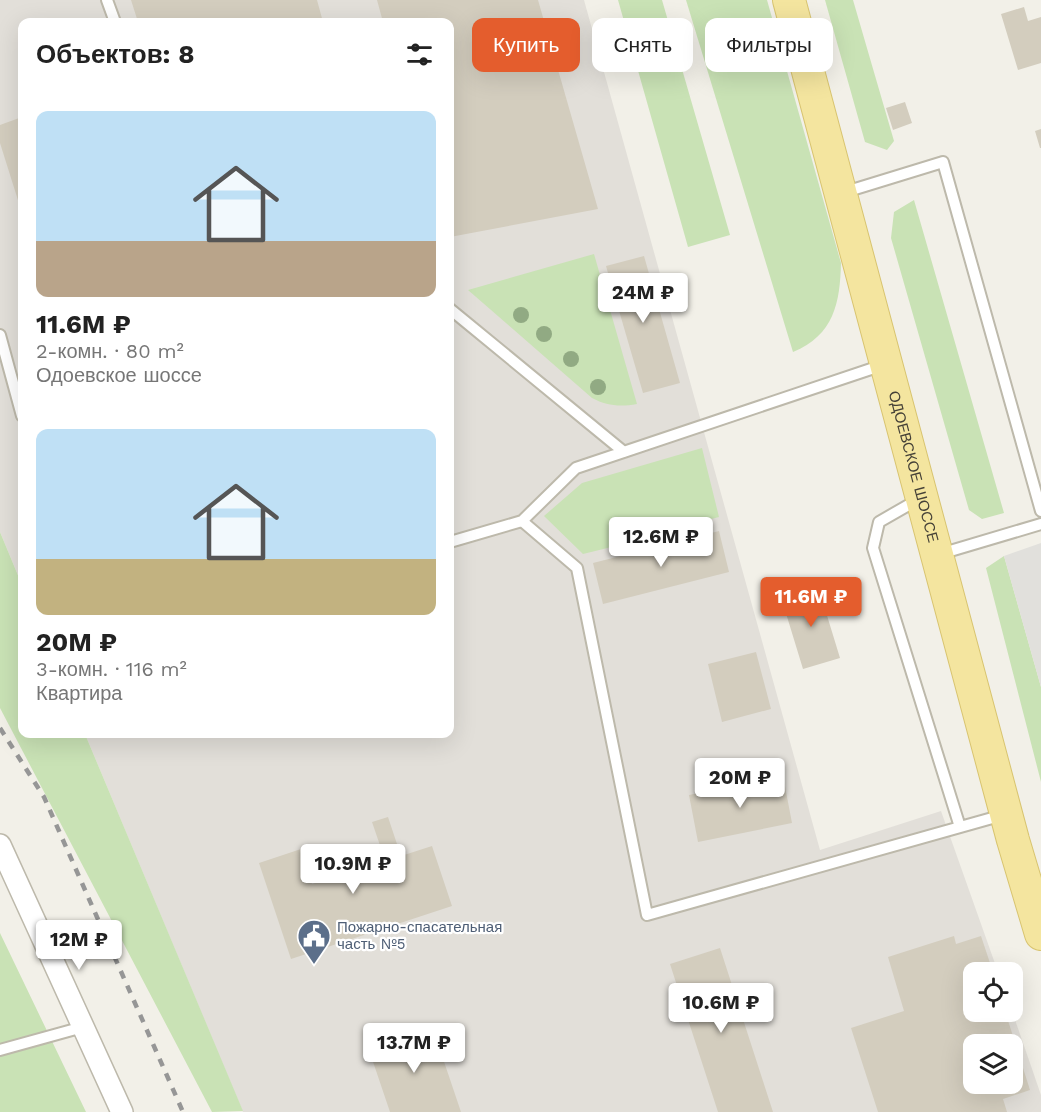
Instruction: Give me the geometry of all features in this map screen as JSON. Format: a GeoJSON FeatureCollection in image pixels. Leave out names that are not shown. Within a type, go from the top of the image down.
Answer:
{"type":"FeatureCollection","features":[{"type":"Feature","properties":{"kind":"main road","name":"ОДОЕВСКОЕ ШОССЕ"},"geometry":{"type":"LineString","coordinates":[[789,0],[1006,814],[1041,934]]}},
{"type":"Feature","properties":{"kind":"street"},"geometry":{"type":"LineString","coordinates":[[0,845],[122,1112]]}},
{"type":"Feature","properties":{"kind":"lane"},"geometry":{"type":"LineString","coordinates":[[107,0],[114,18]]}},
{"type":"Feature","properties":{"kind":"lane"},"geometry":{"type":"LineString","coordinates":[[840,193],[943,162],[1041,511]]}},
{"type":"Feature","properties":{"kind":"lane"},"geometry":{"type":"LineString","coordinates":[[454,312],[624,452]]}},
{"type":"Feature","properties":{"kind":"lane"},"geometry":{"type":"LineString","coordinates":[[0,336],[18,401]]}},
{"type":"Feature","properties":{"kind":"lane"},"geometry":{"type":"LineString","coordinates":[[454,541],[522,521],[576,468],[886,364]]}},
{"type":"Feature","properties":{"kind":"lane"},"geometry":{"type":"LineString","coordinates":[[922,498],[879,522],[873,548],[960,827]]}},
{"type":"Feature","properties":{"kind":"lane"},"geometry":{"type":"LineString","coordinates":[[522,521],[577,568],[647,915],[1006,814]]}},
{"type":"Feature","properties":{"kind":"lane"},"geometry":{"type":"LineString","coordinates":[[937,555],[1041,524]]}},
{"type":"Feature","properties":{"kind":"lane"},"geometry":{"type":"LineString","coordinates":[[0,1050],[83,1027]]}},
{"type":"Feature","properties":{"kind":"shaded area"},"geometry":{"type":"Polygon","coordinates":[[[0,0],[584,0],[592,29],[592,72],[604,72],[820,850],[941,811],[994,962],[963,962],[963,1022],[1016,1022],[1020,1034],[963,1034],[963,1094],[1023,1094],[1023,1043],[1041,1095],[1041,1112],[243,1112],[87,738],[454,738],[454,18],[18,18],[18,575],[0,532],[0,0]]]}},
{"type":"Feature","properties":{"kind":"shaded area"},"geometry":{"type":"Polygon","coordinates":[[[1041,543],[1041,687],[1004,556],[1041,543]]]}},
{"type":"Feature","properties":{"kind":"green space"},"geometry":{"type":"Polygon","coordinates":[[[618,0],[662,0],[667,18],[623,18],[618,0]]]}},
{"type":"Feature","properties":{"kind":"green space"},"geometry":{"type":"Polygon","coordinates":[[[686,0],[767,0],[772,18],[705,18],[705,63],[686,0]]]}},
{"type":"Feature","properties":{"kind":"green space"},"geometry":{"type":"Polygon","coordinates":[[[825,0],[853,0],[894,141],[887,150],[865,142],[833,28],[833,18],[830,18],[825,0]]]}},
{"type":"Feature","properties":{"kind":"green space"},"geometry":{"type":"Polygon","coordinates":[[[638,72],[683,72],[730,235],[688,247],[638,72]]]}},
{"type":"Feature","properties":{"kind":"green space"},"geometry":{"type":"Polygon","coordinates":[[[708,72],[787,72],[841,263],[839,291],[832,316],[818,337],[793,352],[708,72]]]}},
{"type":"Feature","properties":{"kind":"green space"},"geometry":{"type":"Polygon","coordinates":[[[914,200],[1004,513],[982,519],[969,510],[891,238],[894,212],[914,200]]]}},
{"type":"Feature","properties":{"kind":"green space"},"geometry":{"type":"Polygon","coordinates":[[[594,254],[637,404],[614,405],[592,398],[468,290],[594,254]]]}},
{"type":"Feature","properties":{"kind":"green space"},"geometry":{"type":"Polygon","coordinates":[[[702,448],[719,517],[696,523],[697,526],[583,554],[544,516],[582,483],[702,448]]]}},
{"type":"Feature","properties":{"kind":"green space"},"geometry":{"type":"Polygon","coordinates":[[[0,532],[18,575],[18,738],[87,738],[243,1111],[212,1112],[0,708],[0,532]]]}},
{"type":"Feature","properties":{"kind":"green space"},"geometry":{"type":"Polygon","coordinates":[[[1004,556],[1041,687],[1041,782],[986,568],[1004,556]]]}},
{"type":"Feature","properties":{"kind":"green space"},"geometry":{"type":"Polygon","coordinates":[[[0,933],[86,1112],[0,1112],[0,933]]]}},
{"type":"Feature","properties":{"kind":"building"},"geometry":{"type":"Polygon","coordinates":[[[131,0],[317,0],[322,18],[137,18],[131,0]]]}},
{"type":"Feature","properties":{"kind":"building"},"geometry":{"type":"Polygon","coordinates":[[[377,0],[538,0],[543,18],[472,18],[472,72],[559,72],[598,209],[454,236],[454,18],[382,18],[377,0]]]}},
{"type":"Feature","properties":{"kind":"building"},"geometry":{"type":"Polygon","coordinates":[[[1024,7],[1028,21],[1041,17],[1041,63],[1018,70],[1001,14],[1024,7]]]}},
{"type":"Feature","properties":{"kind":"building"},"geometry":{"type":"Polygon","coordinates":[[[905,102],[912,123],[893,130],[886,108],[905,102]]]}},
{"type":"Feature","properties":{"kind":"building"},"geometry":{"type":"Polygon","coordinates":[[[18,118],[18,200],[0,143],[0,125],[18,118]]]}},
{"type":"Feature","properties":{"kind":"building"},"geometry":{"type":"Polygon","coordinates":[[[1041,129],[1041,148],[1040,148],[1035,131],[1041,129]]]}},
{"type":"Feature","properties":{"kind":"building"},"geometry":{"type":"Polygon","coordinates":[[[644,256],[680,383],[643,393],[606,266],[644,256]]]}},
{"type":"Feature","properties":{"kind":"building"},"geometry":{"type":"Polygon","coordinates":[[[719,531],[729,572],[603,604],[593,563],[719,531]]]}},
{"type":"Feature","properties":{"kind":"building"},"geometry":{"type":"Polygon","coordinates":[[[818,586],[840,658],[803,669],[781,597],[818,586]]]}},
{"type":"Feature","properties":{"kind":"building"},"geometry":{"type":"Polygon","coordinates":[[[756,652],[771,709],[722,722],[708,664],[756,652]]]}},
{"type":"Feature","properties":{"kind":"building"},"geometry":{"type":"Polygon","coordinates":[[[783,776],[792,823],[698,842],[689,795],[783,776]]]}},
{"type":"Feature","properties":{"kind":"building"},"geometry":{"type":"Polygon","coordinates":[[[388,817],[401,856],[432,846],[452,906],[291,959],[259,863],[301,849],[312,884],[385,860],[372,822],[388,817]]]}},
{"type":"Feature","properties":{"kind":"building"},"geometry":{"type":"Polygon","coordinates":[[[954,936],[956,944],[981,936],[990,962],[963,962],[963,1022],[1008,1022],[1012,1034],[963,1034],[963,1094],[1018,1094],[1003,1099],[1007,1112],[878,1112],[851,1028],[904,1011],[888,957],[954,936]]]}},
{"type":"Feature","properties":{"kind":"building"},"geometry":{"type":"Polygon","coordinates":[[[720,948],[773,1112],[718,1112],[670,964],[720,948]]]}},
{"type":"Feature","properties":{"kind":"building"},"geometry":{"type":"Polygon","coordinates":[[[432,1026],[461,1112],[390,1112],[368,1047],[432,1026]]]}},
{"type":"Feature","properties":{"kind":"building"},"geometry":{"type":"Polygon","coordinates":[[[1023,1068],[1030,1090],[1023,1092],[1023,1068]]]}},
{"type":"Feature","properties":{"kind":"railway"},"geometry":{"type":"LineString","coordinates":[[0,728],[44,797],[183,1112]]}},
{"type":"Feature","properties":{"kind":"place","name":"Пожарно-спасательная часть №5"},"geometry":{"type":"Point","coordinates":[314,965]}}]}
